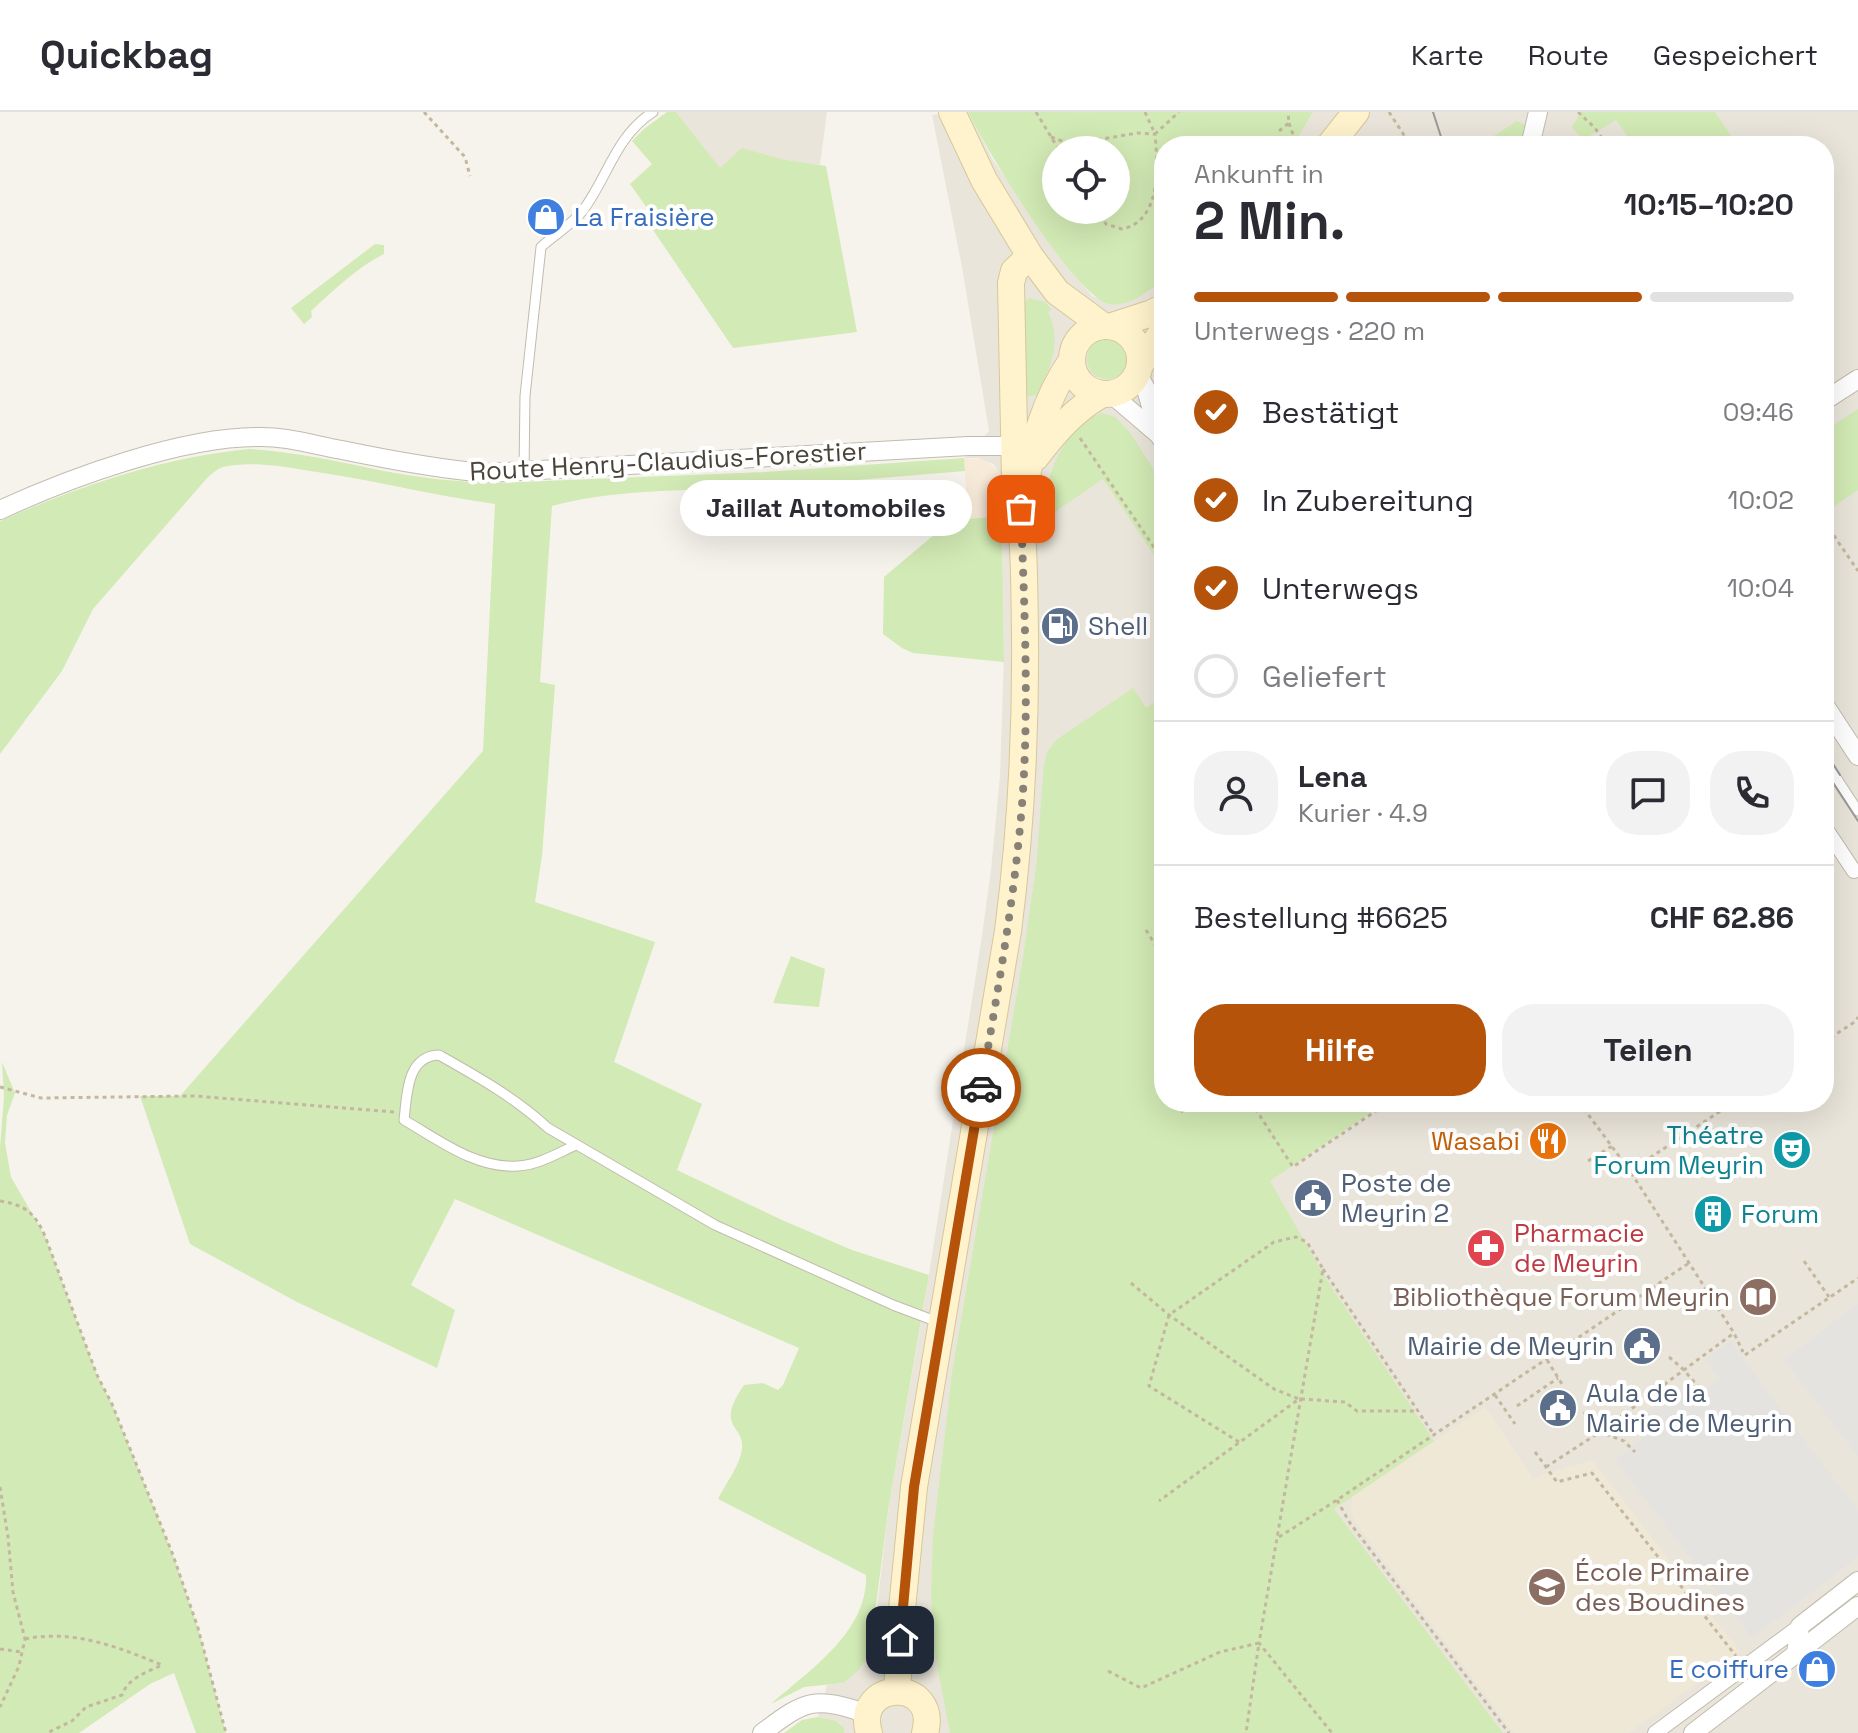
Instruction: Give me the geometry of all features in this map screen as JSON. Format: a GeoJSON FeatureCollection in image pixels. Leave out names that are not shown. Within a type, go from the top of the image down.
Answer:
{"type":"FeatureCollection","features":[{"type":"Feature","properties":{"kind":"main road"},"geometry":{"type":"LineString","coordinates":[[952,112],[984,180],[1030,256],[1057,292],[1108,326],[1121,329],[1134,340],[1139,348],[1139,370]]}},
{"type":"Feature","properties":{"kind":"main road"},"geometry":{"type":"LineString","coordinates":[[1323,136],[1331,112]]}},
{"type":"Feature","properties":{"kind":"main road"},"geometry":{"type":"LineString","coordinates":[[1326,136],[1342,112]]}},
{"type":"Feature","properties":{"kind":"main road"},"geometry":{"type":"LineString","coordinates":[[1337,136],[1356,112]]}},
{"type":"Feature","properties":{"kind":"main road"},"geometry":{"type":"LineString","coordinates":[[1023,455],[1011,283],[1014,271],[1030,256]]}},
{"type":"Feature","properties":{"kind":"main road"},"geometry":{"type":"LineString","coordinates":[[1057,292],[1075,374],[1083,385],[1107,394]]}},
{"type":"Feature","properties":{"kind":"main road"},"geometry":{"type":"LineString","coordinates":[[897,1691],[912,1502],[1008,931],[1019,843],[1026,681],[1021,509],[1015,480],[1023,455],[1086,332],[1154,312]]}},
{"type":"Feature","properties":{"kind":"main road"},"geometry":{"type":"LineString","coordinates":[[1023,455],[1086,403],[1127,388],[1154,345]]}},
{"type":"Feature","properties":{"kind":"main road"},"geometry":{"type":"LineString","coordinates":[[868,1723],[878,1697],[897,1691],[914,1696],[923,1706],[927,1717],[925,1733]]}},
{"type":"Feature","properties":{"kind":"street"},"geometry":{"type":"LineString","coordinates":[[1532,136],[1538,112]]}},
{"type":"Feature","properties":{"kind":"street"},"geometry":{"type":"LineString","coordinates":[[1139,370],[1154,416]]}},
{"type":"Feature","properties":{"kind":"street"},"geometry":{"type":"LineString","coordinates":[[1834,395],[1858,379]]}},
{"type":"Feature","properties":{"kind":"street"},"geometry":{"type":"LineString","coordinates":[[1107,394],[1154,433]]}},
{"type":"Feature","properties":{"kind":"street","name":"Route Henry-Claudius-Forestier"},"geometry":{"type":"LineString","coordinates":[[0,510],[74,479],[149,455],[212,442],[257,437],[295,441],[432,468],[486,473],[968,446],[1023,455]]}},
{"type":"Feature","properties":{"kind":"street"},"geometry":{"type":"LineString","coordinates":[[1834,719],[1858,756]]}},
{"type":"Feature","properties":{"kind":"street"},"geometry":{"type":"LineString","coordinates":[[1834,841],[1854,871]]}},
{"type":"Feature","properties":{"kind":"street"},"geometry":{"type":"LineString","coordinates":[[1655,1733],[1858,1581]]}},
{"type":"Feature","properties":{"kind":"street"},"geometry":{"type":"LineString","coordinates":[[1693,1733],[1858,1606]]}},
{"type":"Feature","properties":{"kind":"street"},"geometry":{"type":"LineString","coordinates":[[1796,1653],[1800,1626]]}},
{"type":"Feature","properties":{"kind":"street"},"geometry":{"type":"LineString","coordinates":[[762,1733],[791,1711],[809,1703],[826,1702],[868,1723]]}},
{"type":"Feature","properties":{"kind":"lane"},"geometry":{"type":"LineString","coordinates":[[524,473],[525,396],[541,247],[583,211],[614,152],[635,126],[653,112]]}},
{"type":"Feature","properties":{"kind":"lane"},"geometry":{"type":"LineString","coordinates":[[1834,774],[1858,811]]}},
{"type":"Feature","properties":{"kind":"lane"},"geometry":{"type":"LineString","coordinates":[[576,1145],[518,1167],[475,1159],[404,1120],[413,1072],[428,1055],[439,1055],[497,1087],[548,1128],[576,1145],[623,1174],[754,1244],[941,1323]]}},
{"type":"Feature","properties":{"kind":"path"},"geometry":{"type":"LineString","coordinates":[[424,112],[465,157],[470,176]]}},
{"type":"Feature","properties":{"kind":"path"},"geometry":{"type":"LineString","coordinates":[[1036,112],[1050,136]]}},
{"type":"Feature","properties":{"kind":"path"},"geometry":{"type":"LineString","coordinates":[[1145,112],[1155,134]]}},
{"type":"Feature","properties":{"kind":"path"},"geometry":{"type":"LineString","coordinates":[[1125,136],[1155,134],[1179,112]]}},
{"type":"Feature","properties":{"kind":"path"},"geometry":{"type":"LineString","coordinates":[[1288,112],[1294,136]]}},
{"type":"Feature","properties":{"kind":"path"},"geometry":{"type":"LineString","coordinates":[[1389,112],[1405,136]]}},
{"type":"Feature","properties":{"kind":"path"},"geometry":{"type":"LineString","coordinates":[[1578,112],[1600,136]]}},
{"type":"Feature","properties":{"kind":"path"},"geometry":{"type":"LineString","coordinates":[[1279,131],[1289,123]]}},
{"type":"Feature","properties":{"kind":"path"},"geometry":{"type":"LineString","coordinates":[[1106,224],[1122,229],[1136,223],[1148,209],[1154,190]]}},
{"type":"Feature","properties":{"kind":"path"},"geometry":{"type":"LineString","coordinates":[[1073,428],[1154,547]]}},
{"type":"Feature","properties":{"kind":"path"},"geometry":{"type":"LineString","coordinates":[[1834,536],[1858,571]]}},
{"type":"Feature","properties":{"kind":"path"},"geometry":{"type":"LineString","coordinates":[[1146,930],[1154,943]]}},
{"type":"Feature","properties":{"kind":"path"},"geometry":{"type":"LineString","coordinates":[[1834,1035],[1858,1017]]}},
{"type":"Feature","properties":{"kind":"path"},"geometry":{"type":"LineString","coordinates":[[0,1087],[41,1098],[195,1096],[405,1113]]}},
{"type":"Feature","properties":{"kind":"path"},"geometry":{"type":"LineString","coordinates":[[1257,1112],[1293,1167],[1374,1112]]}},
{"type":"Feature","properties":{"kind":"path"},"geometry":{"type":"LineString","coordinates":[[1586,1112],[1630,1171],[1734,1333],[1744,1354],[1858,1278]]}},
{"type":"Feature","properties":{"kind":"path"},"geometry":{"type":"LineString","coordinates":[[1630,1171],[1719,1112]]}},
{"type":"Feature","properties":{"kind":"path"},"geometry":{"type":"LineString","coordinates":[[1588,1161],[1612,1146]]}},
{"type":"Feature","properties":{"kind":"path"},"geometry":{"type":"LineString","coordinates":[[0,1201],[28,1209],[38,1220],[45,1236],[97,1375],[112,1404],[173,1555],[198,1628],[226,1733]]}},
{"type":"Feature","properties":{"kind":"path"},"geometry":{"type":"LineString","coordinates":[[1239,1442],[1149,1386],[1169,1315],[1274,1242],[1296,1237],[1307,1242],[1434,1435]]}},
{"type":"Feature","properties":{"kind":"path"},"geometry":{"type":"LineString","coordinates":[[1804,1261],[1829,1297]]}},
{"type":"Feature","properties":{"kind":"path"},"geometry":{"type":"LineString","coordinates":[[1279,1537],[1689,1263]]}},
{"type":"Feature","properties":{"kind":"path"},"geometry":{"type":"LineString","coordinates":[[1246,1733],[1323,1269]]}},
{"type":"Feature","properties":{"kind":"path"},"geometry":{"type":"LineString","coordinates":[[1131,1283],[1169,1315],[1274,1389],[1299,1399],[1345,1402],[1357,1411],[1418,1411]]}},
{"type":"Feature","properties":{"kind":"path"},"geometry":{"type":"LineString","coordinates":[[1546,1467],[1600,1432],[1734,1333]]}},
{"type":"Feature","properties":{"kind":"path"},"geometry":{"type":"LineString","coordinates":[[1669,1357],[1707,1397]]}},
{"type":"Feature","properties":{"kind":"path"},"geometry":{"type":"LineString","coordinates":[[1547,1360],[1562,1384]]}},
{"type":"Feature","properties":{"kind":"path"},"geometry":{"type":"LineString","coordinates":[[1517,1406],[1558,1378]]}},
{"type":"Feature","properties":{"kind":"path"},"geometry":{"type":"LineString","coordinates":[[1495,1395],[1515,1424]]}},
{"type":"Feature","properties":{"kind":"path"},"geometry":{"type":"LineString","coordinates":[[1159,1501],[1299,1399]]}},
{"type":"Feature","properties":{"kind":"path"},"geometry":{"type":"LineString","coordinates":[[1584,1412],[1600,1432],[1624,1441],[1635,1452]]}},
{"type":"Feature","properties":{"kind":"path"},"geometry":{"type":"LineString","coordinates":[[1535,1452],[1557,1482],[1592,1473],[1744,1666]]}},
{"type":"Feature","properties":{"kind":"path"},"geometry":{"type":"LineString","coordinates":[[0,1487],[13,1592],[25,1639],[19,1666],[0,1707]]}},
{"type":"Feature","properties":{"kind":"path"},"geometry":{"type":"LineString","coordinates":[[1337,1500],[1350,1523],[1509,1733]]}},
{"type":"Feature","properties":{"kind":"path"},"geometry":{"type":"LineString","coordinates":[[25,1639],[49,1634],[73,1637],[119,1648],[162,1665],[139,1675],[125,1687],[122,1695],[86,1707],[72,1721],[47,1733]]}},
{"type":"Feature","properties":{"kind":"path"},"geometry":{"type":"LineString","coordinates":[[1108,1671],[1141,1688],[1220,1652],[1259,1643]]}},
{"type":"Feature","properties":{"kind":"path"},"geometry":{"type":"LineString","coordinates":[[1259,1643],[1332,1733]]}},
{"type":"Feature","properties":{"kind":"path"},"geometry":{"type":"LineString","coordinates":[[0,1649],[22,1652]]}},
{"type":"Feature","properties":{"kind":"shaded area"},"geometry":{"type":"Polygon","coordinates":[[[676,112],[827,112],[820,165],[781,159],[720,169],[676,112]]]}},
{"type":"Feature","properties":{"kind":"shaded area"},"geometry":{"type":"Polygon","coordinates":[[[968,112],[993,160],[1066,265],[1092,296],[1122,304],[1154,286],[1154,1112],[1834,1112],[1834,136],[1299,136],[1313,112],[1858,112],[1858,1733],[844,1733],[840,1723],[818,1717],[827,1685],[843,1683],[874,1635],[889,1504],[925,1300],[981,942],[1000,776],[1004,653],[1002,487],[998,470],[993,464],[978,458],[964,458],[989,431],[962,267],[932,115],[968,112]]]}},
{"type":"Feature","properties":{"kind":"shaded area"},"geometry":{"type":"Polygon","coordinates":[[[964,458],[985,460],[998,470],[1001,475],[1002,516],[968,519],[964,458]]]}},
{"type":"Feature","properties":{"kind":"shaded area"},"geometry":{"type":"Polygon","coordinates":[[[1858,1303],[1858,1457],[1784,1360],[1858,1303]]]}},
{"type":"Feature","properties":{"kind":"shaded area"},"geometry":{"type":"Polygon","coordinates":[[[1730,1341],[1858,1510],[1858,1557],[1752,1638],[1615,1460],[1651,1432],[1640,1417],[1680,1387],[1690,1401],[1719,1379],[1705,1359],[1730,1341]]]}},
{"type":"Feature","properties":{"kind":"shaded area","name":"École Primaire des Boudines"},"geometry":{"type":"Polygon","coordinates":[[[1485,1407],[1533,1478],[1592,1460],[1740,1652],[1629,1733],[1514,1733],[1355,1522],[1351,1512],[1352,1497],[1485,1407]]]}},
{"type":"Feature","properties":{"kind":"green space"},"geometry":{"type":"Polygon","coordinates":[[[667,112],[676,112],[720,168],[742,148],[781,159],[826,166],[857,332],[733,348],[651,227],[657,222],[630,184],[652,164],[632,141],[667,112]]]}},
{"type":"Feature","properties":{"kind":"green space"},"geometry":{"type":"Polygon","coordinates":[[[968,112],[1313,112],[1299,136],[1154,136],[1154,286],[1124,303],[1109,304],[1094,295],[1075,276],[1032,219],[968,112]]]}},
{"type":"Feature","properties":{"kind":"green space"},"geometry":{"type":"Polygon","coordinates":[[[1581,112],[1715,112],[1731,136],[1627,136],[1616,120],[1590,136],[1580,136],[1572,127],[1581,112]]]}},
{"type":"Feature","properties":{"kind":"green space"},"geometry":{"type":"Polygon","coordinates":[[[1517,121],[1525,125],[1523,136],[1494,136],[1517,121]]]}},
{"type":"Feature","properties":{"kind":"green space"},"geometry":{"type":"Polygon","coordinates":[[[375,244],[384,245],[384,254],[337,287],[311,311],[312,317],[304,324],[291,308],[375,244]]]}},
{"type":"Feature","properties":{"kind":"green space"},"geometry":{"type":"Polygon","coordinates":[[[1029,298],[1045,302],[1052,310],[1048,312],[1055,344],[1038,395],[1026,397],[1024,303],[1029,298]]]}},
{"type":"Feature","properties":{"kind":"green space"},"geometry":{"type":"Polygon","coordinates":[[[1107,339],[1121,345],[1127,359],[1121,373],[1107,379],[1093,373],[1087,359],[1093,345],[1107,339]]]}},
{"type":"Feature","properties":{"kind":"green space"},"geometry":{"type":"Polygon","coordinates":[[[1858,409],[1858,490],[1834,506],[1834,425],[1858,409]]]}},
{"type":"Feature","properties":{"kind":"green space"},"geometry":{"type":"Polygon","coordinates":[[[1102,413],[1115,417],[1129,431],[1154,470],[1154,555],[1103,479],[1043,520],[1047,489],[1058,457],[1076,429],[1102,413]]]}},
{"type":"Feature","properties":{"kind":"green space"},"geometry":{"type":"Polygon","coordinates":[[[250,449],[423,477],[497,483],[764,472],[964,458],[965,471],[599,496],[552,506],[540,682],[555,685],[542,856],[535,902],[655,942],[614,1062],[702,1104],[677,1170],[852,1250],[929,1275],[889,1504],[870,1652],[858,1671],[843,1683],[804,1687],[771,1704],[819,1663],[847,1632],[864,1596],[866,1575],[718,1499],[741,1454],[740,1437],[731,1419],[735,1400],[744,1385],[763,1383],[778,1390],[799,1348],[455,1199],[411,1285],[455,1310],[437,1368],[297,1302],[190,1244],[140,1096],[180,1096],[483,751],[495,504],[253,464],[223,467],[208,477],[93,609],[62,671],[0,754],[0,521],[122,475],[185,459],[250,449]]]}},
{"type":"Feature","properties":{"kind":"green space"},"geometry":{"type":"Polygon","coordinates":[[[967,507],[968,519],[1002,516],[1004,662],[913,653],[883,634],[884,577],[967,507]]]}},
{"type":"Feature","properties":{"kind":"green space"},"geometry":{"type":"Polygon","coordinates":[[[1133,688],[1146,708],[1154,702],[1154,1112],[1371,1112],[1270,1181],[1328,1282],[1434,1441],[1334,1509],[1503,1733],[950,1733],[934,1649],[931,1594],[933,1536],[952,1373],[1036,868],[1044,764],[1047,752],[1056,740],[1133,688]]]}},
{"type":"Feature","properties":{"kind":"green space"},"geometry":{"type":"Polygon","coordinates":[[[791,956],[825,969],[819,1007],[773,1003],[791,956]]]}},
{"type":"Feature","properties":{"kind":"green space"},"geometry":{"type":"Polygon","coordinates":[[[2,1062],[15,1093],[7,1115],[5,1143],[11,1177],[45,1236],[97,1375],[112,1404],[173,1555],[198,1628],[226,1733],[196,1733],[174,1673],[150,1684],[79,1733],[0,1733],[2,1062]]]}},
{"type":"Feature","properties":{"kind":"green space"},"geometry":{"type":"Polygon","coordinates":[[[818,1717],[836,1721],[844,1727],[844,1733],[784,1733],[802,1720],[818,1717]]]}},
{"type":"Feature","properties":{"kind":"tram line"},"geometry":{"type":"LineString","coordinates":[[1433,112],[1441,136]]}},
{"type":"Feature","properties":{"kind":"tram line"},"geometry":{"type":"LineString","coordinates":[[1834,766],[1840,775]]}},
{"type":"Feature","properties":{"kind":"tram line"},"geometry":{"type":"LineString","coordinates":[[1834,784],[1858,821]]}},
{"type":"Feature","properties":{"kind":"way so far"},"geometry":{"type":"LineString","coordinates":[[981,1088],[1008,931],[1023,788],[1026,681],[1021,509]]}},
{"type":"Feature","properties":{"kind":"place","name":"La Fraisière"},"geometry":{"type":"Point","coordinates":[546,217]}},
{"type":"Feature","properties":{"kind":"place","name":"Jaillat Automobiles"},"geometry":{"type":"Point","coordinates":[1021,509]}},
{"type":"Feature","properties":{"kind":"place","name":"Shell"},"geometry":{"type":"Point","coordinates":[1060,626]}},
{"type":"Feature","properties":{"kind":"place","name":"Wasabi"},"geometry":{"type":"Point","coordinates":[1548,1141]}},
{"type":"Feature","properties":{"kind":"place","name":"Théatre Forum Meyrin"},"geometry":{"type":"Point","coordinates":[1792,1150]}},
{"type":"Feature","properties":{"kind":"place","name":"Poste de Meyrin 2"},"geometry":{"type":"Point","coordinates":[1313,1198]}},
{"type":"Feature","properties":{"kind":"place","name":"Forum"},"geometry":{"type":"Point","coordinates":[1713,1214]}},
{"type":"Feature","properties":{"kind":"place","name":"Pharmacie de Meyrin"},"geometry":{"type":"Point","coordinates":[1486,1248]}},
{"type":"Feature","properties":{"kind":"place","name":"Bibliothèque Forum Meyrin"},"geometry":{"type":"Point","coordinates":[1758,1297]}},
{"type":"Feature","properties":{"kind":"place","name":"Mairie de Meyrin"},"geometry":{"type":"Point","coordinates":[1642,1346]}},
{"type":"Feature","properties":{"kind":"place","name":"Aula de la Mairie de Meyrin"},"geometry":{"type":"Point","coordinates":[1558,1408]}},
{"type":"Feature","properties":{"kind":"place","name":"École Primaire des Boudines"},"geometry":{"type":"Point","coordinates":[1547,1587]}},
{"type":"Feature","properties":{"kind":"place","name":"E coiffure"},"geometry":{"type":"Point","coordinates":[1817,1669]}},
{"type":"Feature","properties":{"kind":"route"},"geometry":{"type":"LineString","coordinates":[[900,1640],[914,1487],[981,1088]]}}]}
